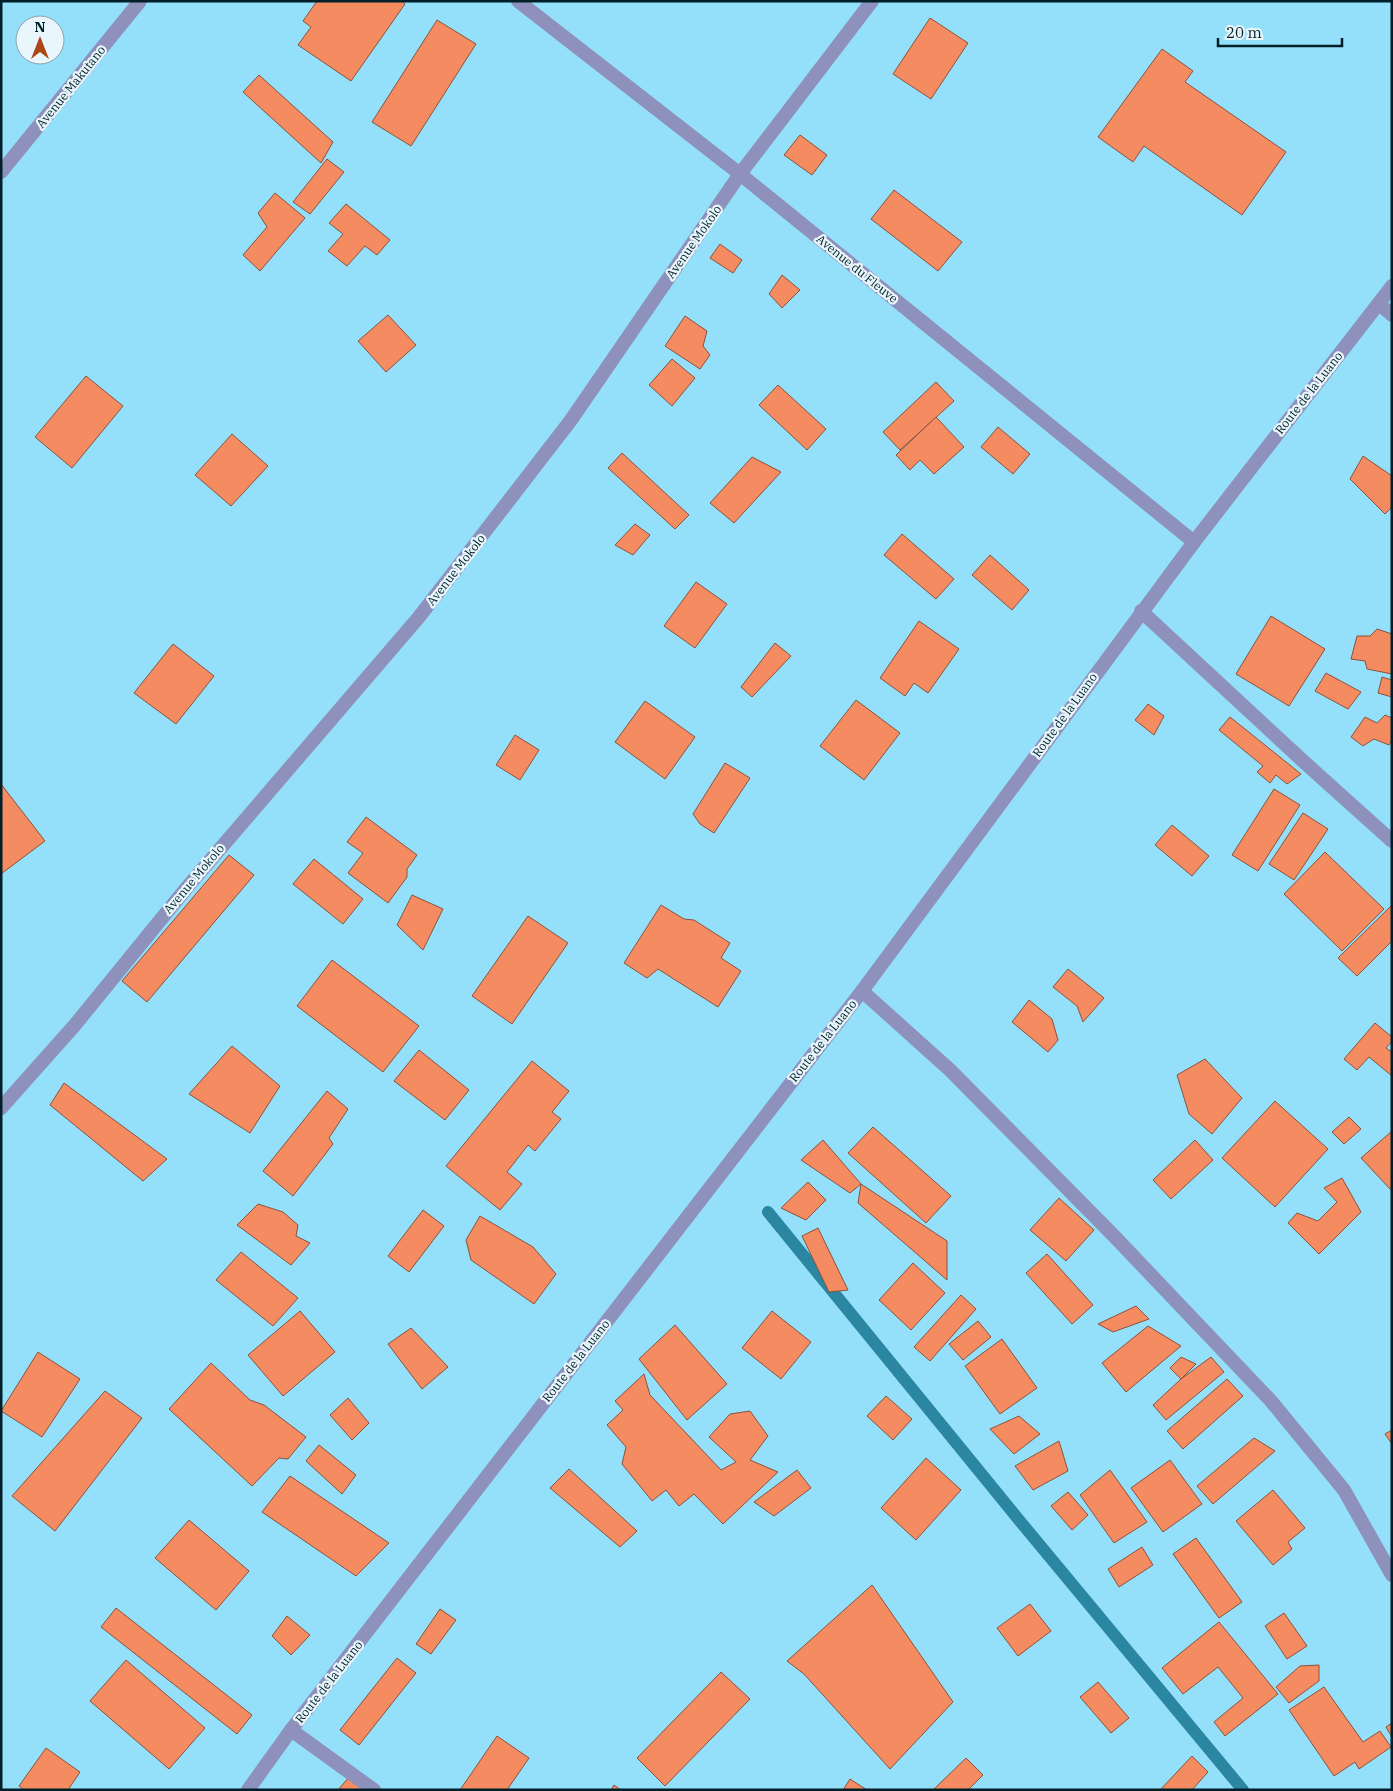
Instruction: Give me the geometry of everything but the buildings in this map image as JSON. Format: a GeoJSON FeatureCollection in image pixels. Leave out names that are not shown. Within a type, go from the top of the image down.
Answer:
{"type":"FeatureCollection","features":[{"type":"Feature","properties":{"kind":"street","name":"Avenue Makutano"},"geometry":{"type":"LineString","coordinates":[[1,172],[140,1]]}},
{"type":"Feature","properties":{"kind":"street","name":"Avenue du Fleuve"},"geometry":{"type":"LineString","coordinates":[[518,1],[740,174],[1194,542]]}},
{"type":"Feature","properties":{"kind":"street","name":"Avenue Mokolo"},"geometry":{"type":"LineString","coordinates":[[1,1108],[74,1026],[195,878],[419,617],[571,420],[740,174],[872,1]]}},
{"type":"Feature","properties":{"kind":"street","name":"Route de la Luano"},"geometry":{"type":"LineString","coordinates":[[248,1790],[292,1730],[862,991],[1142,611],[1392,286]]}},
{"type":"Feature","properties":{"kind":"street"},"geometry":{"type":"LineString","coordinates":[[1379,304],[1392,315]]}},
{"type":"Feature","properties":{"kind":"street"},"geometry":{"type":"LineString","coordinates":[[1142,611],[1302,761],[1392,841]]}},
{"type":"Feature","properties":{"kind":"street"},"geometry":{"type":"LineString","coordinates":[[862,991],[950,1070],[1114,1236],[1271,1400],[1344,1490],[1392,1576]]}},
{"type":"Feature","properties":{"kind":"street"},"geometry":{"type":"LineString","coordinates":[[292,1730],[374,1790]]}},
{"type":"Feature","properties":{"kind":"waterway"},"geometry":{"type":"LineString","coordinates":[[768,1212],[1019,1520],[1243,1790]]}}]}
